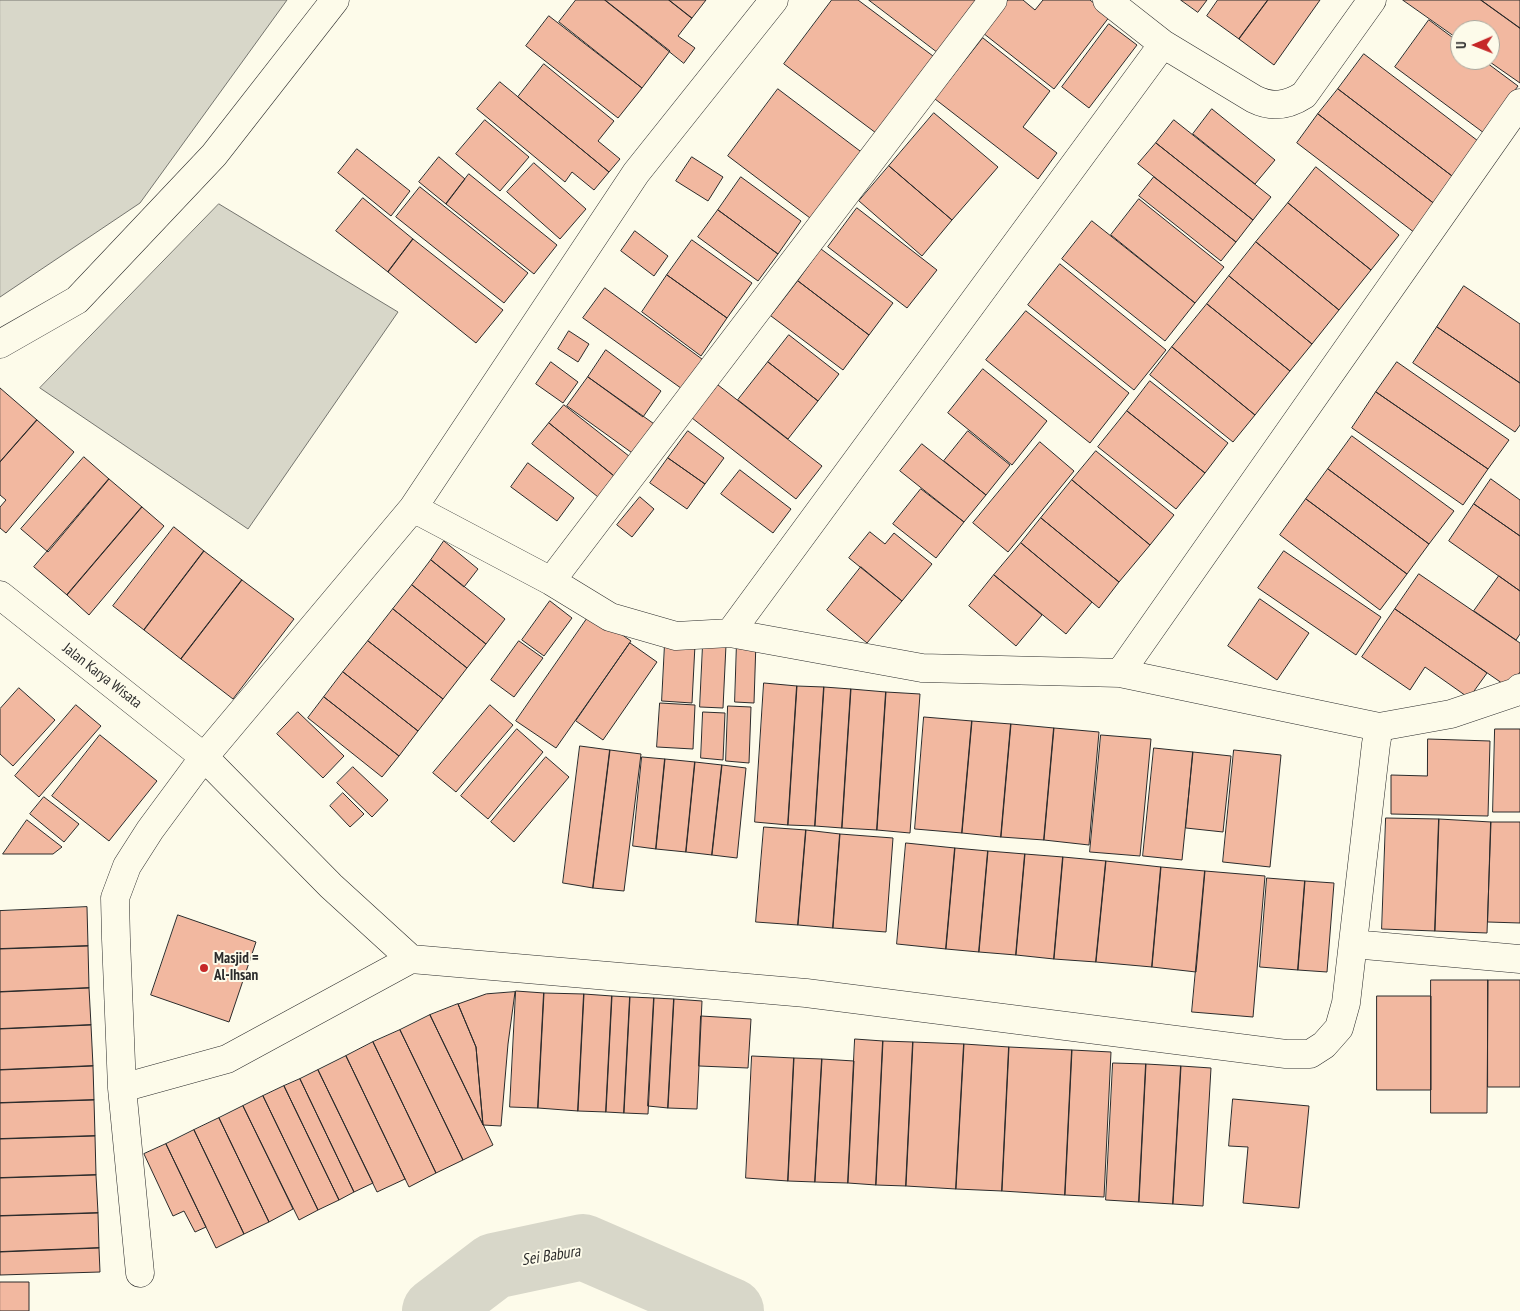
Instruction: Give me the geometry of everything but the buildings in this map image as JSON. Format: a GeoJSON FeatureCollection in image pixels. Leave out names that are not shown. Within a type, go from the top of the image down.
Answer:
{"type":"FeatureCollection","features":[{"type":"Feature","properties":{"kind":"street"},"geometry":{"type":"LineString","coordinates":[[0,344],[77,300],[214,155],[335,0]]}},
{"type":"Feature","properties":{"kind":"street"},"geometry":{"type":"LineString","coordinates":[[140,1273],[122,1088],[115,898],[127,866],[150,830],[204,757],[412,508],[636,173],[774,0]]}},
{"type":"Feature","properties":{"kind":"street"},"geometry":{"type":"LineString","coordinates":[[551,582],[993,0]]}},
{"type":"Feature","properties":{"kind":"street"},"geometry":{"type":"LineString","coordinates":[[1107,0],[1164,44],[1254,99],[1265,104],[1279,106],[1295,102],[1304,95],[1372,0]]}},
{"type":"Feature","properties":{"kind":"street"},"geometry":{"type":"LineString","coordinates":[[730,633],[1164,44]]}},
{"type":"Feature","properties":{"kind":"street"},"geometry":{"type":"LineString","coordinates":[[1120,673],[1520,102]]}},
{"type":"Feature","properties":{"kind":"street"},"geometry":{"type":"LineString","coordinates":[[412,508],[551,582],[610,617],[676,636],[730,633],[922,668],[1120,673],[1379,727],[1451,714],[1516,692],[1520,688]]}},
{"type":"Feature","properties":{"kind":"street","name":"Jalan Karya Wisata"},"geometry":{"type":"LineString","coordinates":[[0,595],[204,757],[331,886],[411,960]]}},
{"type":"Feature","properties":{"kind":"street"},"geometry":{"type":"LineString","coordinates":[[122,1088],[227,1059],[411,960],[806,993],[1286,1054],[1310,1054],[1324,1045],[1340,1028],[1346,1003],[1379,727]]}},
{"type":"Feature","properties":{"kind":"street"},"geometry":{"type":"LineString","coordinates":[[1353,944],[1520,959]]}},
{"type":"Feature","properties":{"kind":"shaded area"},"geometry":{"type":"Polygon","coordinates":[[[0,0],[287,0],[140,203],[0,297],[0,0]]]}},
{"type":"Feature","properties":{"kind":"shaded area"},"geometry":{"type":"Polygon","coordinates":[[[219,204],[398,312],[248,529],[40,388],[219,204]]]}},
{"type":"Feature","properties":{"kind":"waterway","name":"Sei Babura"},"geometry":{"type":"LineString","coordinates":[[435,1311],[494,1266],[583,1247],[731,1311]]}},
{"type":"Feature","properties":{"kind":"place","name":"Masjid = Al-Ihsan"},"geometry":{"type":"Point","coordinates":[204,968]}}]}
